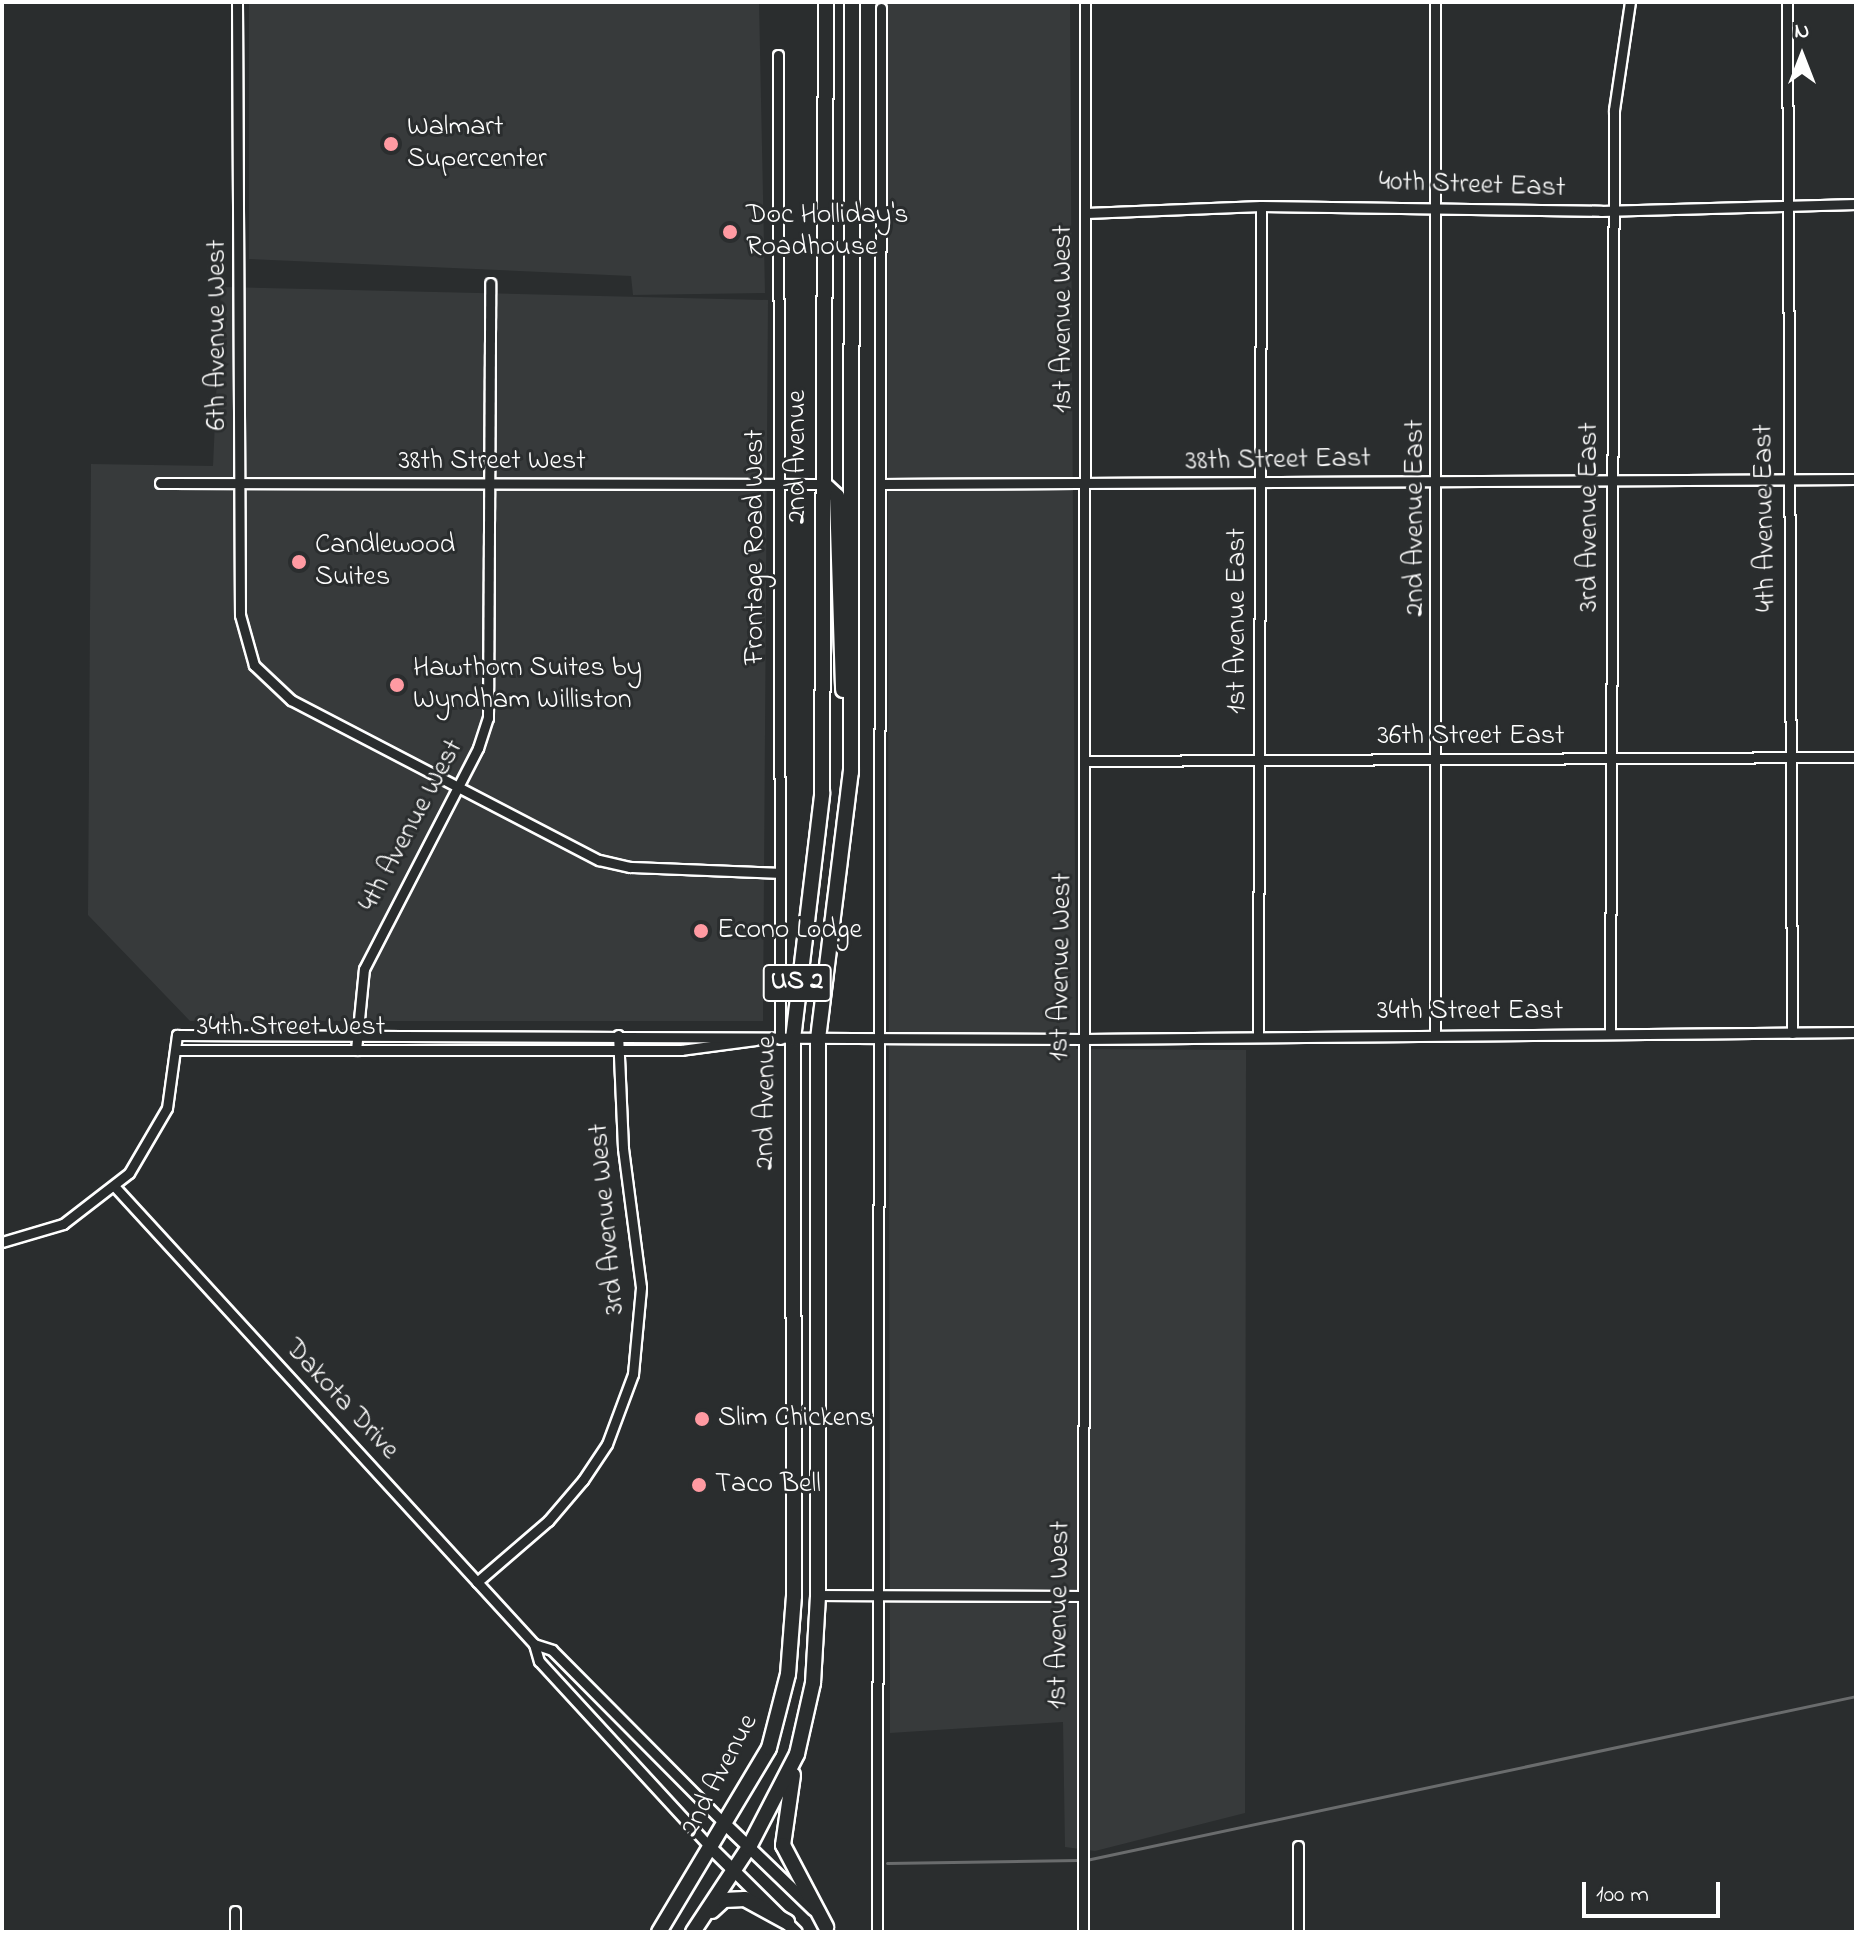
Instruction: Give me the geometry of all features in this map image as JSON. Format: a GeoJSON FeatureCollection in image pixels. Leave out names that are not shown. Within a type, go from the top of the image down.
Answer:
{"type":"FeatureCollection","features":[{"type":"Feature","properties":{"kind":"highway","name":"2nd Avenue"},"geometry":{"type":"LineString","coordinates":[[659,1932],[712,1849],[769,1748],[788,1674],[794,1596],[786,1039],[822,794],[826,2]]}},
{"type":"Feature","properties":{"kind":"highway","name":"2nd Avenue"},"geometry":{"type":"LineString","coordinates":[[693,1932],[749,1847],[797,1754],[813,1683],[818,1595],[818,1039],[846,818],[852,718],[852,2]]}},
{"type":"Feature","properties":{"kind":"highway"},"geometry":{"type":"LineString","coordinates":[[852,132],[860,75],[860,2]]}},
{"type":"Feature","properties":{"kind":"highway"},"geometry":{"type":"LineString","coordinates":[[824,484],[837,496],[846,818]]}},
{"type":"Feature","properties":{"kind":"highway"},"geometry":{"type":"LineString","coordinates":[[797,1754],[783,1845],[828,1929]]}},
{"type":"Feature","properties":{"kind":"highway"},"geometry":{"type":"LineString","coordinates":[[693,1932],[724,1900],[736,1898],[764,1906],[791,1927]]}},
{"type":"Feature","properties":{"kind":"main road"},"geometry":{"type":"LineString","coordinates":[[726,1825],[828,1929]]}},
{"type":"Feature","properties":{"kind":"main road"},"geometry":{"type":"LineString","coordinates":[[712,1849],[791,1927]]}},
{"type":"Feature","properties":{"kind":"street","name":"6th Avenue West"},"geometry":{"type":"LineString","coordinates":[[237,2],[240,621],[254,665],[291,700],[458,787]]}},
{"type":"Feature","properties":{"kind":"street","name":"1st Avenue West"},"geometry":{"type":"LineString","coordinates":[[1083,1932],[1087,761],[1085,2]]}},
{"type":"Feature","properties":{"kind":"street","name":"2nd Avenue East"},"geometry":{"type":"LineString","coordinates":[[1435,2],[1435,1034]]}},
{"type":"Feature","properties":{"kind":"street","name":"3rd Avenue East"},"geometry":{"type":"LineString","coordinates":[[1610,1033],[1612,210],[1614,110],[1630,2]]}},
{"type":"Feature","properties":{"kind":"street","name":"4th Avenue East"},"geometry":{"type":"LineString","coordinates":[[1787,2],[1788,757],[1792,1033]]}},
{"type":"Feature","properties":{"kind":"street"},"geometry":{"type":"LineString","coordinates":[[877,1932],[881,8]]}},
{"type":"Feature","properties":{"kind":"street","name":"Frontage Road West"},"geometry":{"type":"LineString","coordinates":[[778,55],[778,873],[786,1039]]}},
{"type":"Feature","properties":{"kind":"street","name":"40th Street East"},"geometry":{"type":"LineString","coordinates":[[1086,213],[1261,206],[1612,210],[1856,204]]}},
{"type":"Feature","properties":{"kind":"street","name":"1st Avenue East"},"geometry":{"type":"LineString","coordinates":[[1258,1036],[1261,206]]}},
{"type":"Feature","properties":{"kind":"street","name":"4th Avenue West"},"geometry":{"type":"LineString","coordinates":[[356,1050],[364,969],[482,738],[489,709],[490,283]]}},
{"type":"Feature","properties":{"kind":"street","name":"38th Street East"},"geometry":{"type":"LineString","coordinates":[[1085,484],[1856,479]]}},
{"type":"Feature","properties":{"kind":"street","name":"38th Street West"},"geometry":{"type":"LineString","coordinates":[[160,483],[824,484]]}},
{"type":"Feature","properties":{"kind":"street"},"geometry":{"type":"LineString","coordinates":[[880,484],[1085,484]]}},
{"type":"Feature","properties":{"kind":"street","name":"36th Street East"},"geometry":{"type":"LineString","coordinates":[[1087,761],[1856,757]]}},
{"type":"Feature","properties":{"kind":"street"},"geometry":{"type":"LineString","coordinates":[[458,787],[610,864],[778,873]]}},
{"type":"Feature","properties":{"kind":"street","name":"34th Street East"},"geometry":{"type":"LineString","coordinates":[[1084,1039],[1856,1032]]}},
{"type":"Feature","properties":{"kind":"street","name":"34th Street West"},"geometry":{"type":"LineString","coordinates":[[758,1039],[704,1049],[619,1051],[177,1050],[177,1035],[1084,1039]]}},
{"type":"Feature","properties":{"kind":"street","name":"3rd Avenue West"},"geometry":{"type":"LineString","coordinates":[[477,1582],[548,1521],[583,1480],[607,1444],[633,1374],[641,1287],[623,1148],[618,1035]]}},
{"type":"Feature","properties":{"kind":"street"},"geometry":{"type":"LineString","coordinates":[[2,1242],[63,1224],[115,1187],[139,1161],[162,1122],[177,1050]]}},
{"type":"Feature","properties":{"kind":"street","name":"Dakota Drive"},"geometry":{"type":"LineString","coordinates":[[115,1187],[534,1644],[549,1673],[712,1849]]}},
{"type":"Feature","properties":{"kind":"street"},"geometry":{"type":"LineString","coordinates":[[818,1595],[1082,1596]]}},
{"type":"Feature","properties":{"kind":"street","name":"Dakota Drive"},"geometry":{"type":"LineString","coordinates":[[534,1644],[552,1650],[726,1825]]}},
{"type":"Feature","properties":{"kind":"street"},"geometry":{"type":"LineString","coordinates":[[1298,1846],[1298,1932]]}},
{"type":"Feature","properties":{"kind":"street"},"geometry":{"type":"LineString","coordinates":[[235,1911],[235,1932]]}},
{"type":"Feature","properties":{"kind":"shaded area"},"geometry":{"type":"Polygon","coordinates":[[[249,2],[759,2],[765,293],[633,295],[631,276],[249,259],[249,2]]]}},
{"type":"Feature","properties":{"kind":"shaded area"},"geometry":{"type":"Polygon","coordinates":[[[887,2],[1070,2],[1076,1049],[1246,1050],[1245,1813],[1095,1851],[1065,1847],[1063,1722],[890,1733],[887,2]]]}},
{"type":"Feature","properties":{"kind":"shaded area"},"geometry":{"type":"Polygon","coordinates":[[[221,287],[768,300],[763,1021],[190,1021],[88,915],[91,464],[213,466],[221,287]]]}},
{"type":"Feature","properties":{"kind":"waterway"},"geometry":{"type":"LineString","coordinates":[[1086,1860],[1856,1696]]}},
{"type":"Feature","properties":{"kind":"waterway"},"geometry":{"type":"LineString","coordinates":[[887,1863],[1078,1860]]}},
{"type":"Feature","properties":{"kind":"place","name":"Walmart Supercenter"},"geometry":{"type":"Point","coordinates":[391,144]}},
{"type":"Feature","properties":{"kind":"place","name":"Doc Holliday's Roadhouse"},"geometry":{"type":"Point","coordinates":[730,232]}},
{"type":"Feature","properties":{"kind":"place","name":"Candlewood Suites"},"geometry":{"type":"Point","coordinates":[299,562]}},
{"type":"Feature","properties":{"kind":"place","name":"Hawthorn Suites by Wyndham Williston"},"geometry":{"type":"Point","coordinates":[397,685]}},
{"type":"Feature","properties":{"kind":"place","name":"Econo Lodge"},"geometry":{"type":"Point","coordinates":[701,931]}},
{"type":"Feature","properties":{"kind":"place","name":"Slim Chickens"},"geometry":{"type":"Point","coordinates":[702,1419]}},
{"type":"Feature","properties":{"kind":"place","name":"Taco Bell"},"geometry":{"type":"Point","coordinates":[699,1485]}}]}
